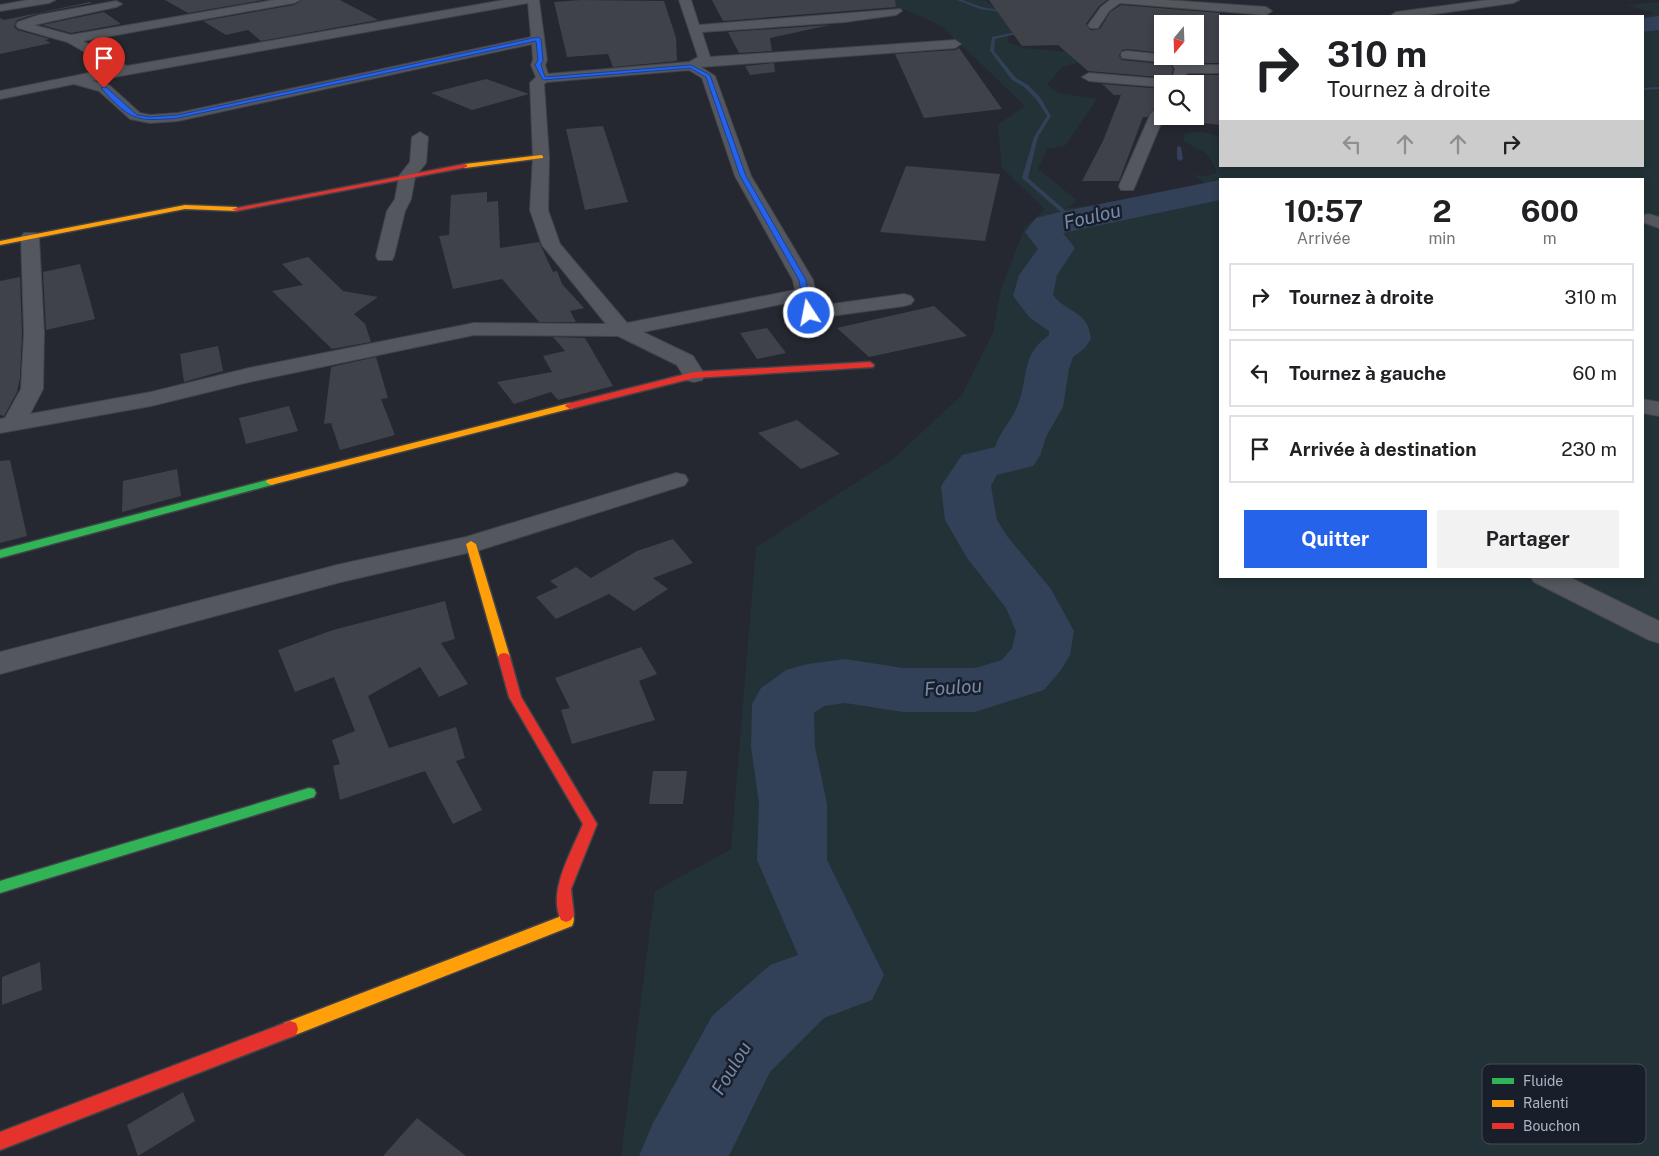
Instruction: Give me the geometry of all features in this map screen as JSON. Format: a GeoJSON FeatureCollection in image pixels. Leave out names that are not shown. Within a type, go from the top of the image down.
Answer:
{"type":"FeatureCollection","features":[{"type":"Feature","properties":{"kind":"street"},"geometry":{"type":"LineString","coordinates":[[0,8],[48,0]]}},
{"type":"Feature","properties":{"kind":"street"},"geometry":{"type":"LineString","coordinates":[[104,0],[116,4],[39,19],[22,25],[70,39],[125,70]]}},
{"type":"Feature","properties":{"kind":"street"},"geometry":{"type":"LineString","coordinates":[[70,39],[273,2],[294,0]]}},
{"type":"Feature","properties":{"kind":"street"},"geometry":{"type":"LineString","coordinates":[[0,95],[125,70],[524,0]]}},
{"type":"Feature","properties":{"kind":"street"},"geometry":{"type":"LineString","coordinates":[[533,0],[540,60],[538,65],[543,78]]}},
{"type":"Feature","properties":{"kind":"street"},"geometry":{"type":"LineString","coordinates":[[685,0],[704,57],[696,64]]}},
{"type":"Feature","properties":{"kind":"street"},"geometry":{"type":"LineString","coordinates":[[1094,25],[1105,9],[1118,0],[1268,9]]}},
{"type":"Feature","properties":{"kind":"street"},"geometry":{"type":"LineString","coordinates":[[1414,0],[1439,10]]}},
{"type":"Feature","properties":{"kind":"street"},"geometry":{"type":"LineString","coordinates":[[1403,15],[1513,0]]}},
{"type":"Feature","properties":{"kind":"street"},"geometry":{"type":"LineString","coordinates":[[783,7],[794,22]]}},
{"type":"Feature","properties":{"kind":"street"},"geometry":{"type":"LineString","coordinates":[[694,28],[794,22],[896,11]]}},
{"type":"Feature","properties":{"kind":"street"},"geometry":{"type":"LineString","coordinates":[[77,81],[104,88],[135,116],[150,119],[178,117],[538,39]]}},
{"type":"Feature","properties":{"kind":"street"},"geometry":{"type":"LineString","coordinates":[[694,375],[685,361],[622,330],[551,245],[539,210],[541,157],[537,83],[543,78],[955,44]]}},
{"type":"Feature","properties":{"kind":"street"},"geometry":{"type":"LineString","coordinates":[[1127,55],[1176,60],[1182,69]]}},
{"type":"Feature","properties":{"kind":"street"},"geometry":{"type":"LineString","coordinates":[[696,64],[708,76],[743,176],[802,280],[809,313],[904,300]]}},
{"type":"Feature","properties":{"kind":"street"},"geometry":{"type":"LineString","coordinates":[[1182,69],[1219,69]]}},
{"type":"Feature","properties":{"kind":"street"},"geometry":{"type":"LineString","coordinates":[[1180,75],[1182,69]]}},
{"type":"Feature","properties":{"kind":"street"},"geometry":{"type":"LineString","coordinates":[[1089,77],[1154,82]]}},
{"type":"Feature","properties":{"kind":"street"},"geometry":{"type":"LineString","coordinates":[[1127,186],[1154,122]]}},
{"type":"Feature","properties":{"kind":"street"},"geometry":{"type":"LineString","coordinates":[[385,256],[396,211],[403,199],[407,176],[418,164],[420,137]]}},
{"type":"Feature","properties":{"kind":"street"},"geometry":{"type":"LineString","coordinates":[[0,244],[185,207],[233,210],[448,168],[541,157]]}},
{"type":"Feature","properties":{"kind":"street"},"geometry":{"type":"LineString","coordinates":[[7,424],[32,389],[34,333],[30,237]]}},
{"type":"Feature","properties":{"kind":"street"},"geometry":{"type":"LineString","coordinates":[[7,424],[151,399],[249,375],[474,329],[622,330],[805,294]]}},
{"type":"Feature","properties":{"kind":"street"},"geometry":{"type":"LineString","coordinates":[[0,554],[333,466],[694,375],[870,365]]}},
{"type":"Feature","properties":{"kind":"street"},"geometry":{"type":"LineString","coordinates":[[1644,406],[1659,409]]}},
{"type":"Feature","properties":{"kind":"street"},"geometry":{"type":"LineString","coordinates":[[0,663],[341,573],[471,544],[676,480]]}},
{"type":"Feature","properties":{"kind":"street"},"geometry":{"type":"LineString","coordinates":[[0,1141],[568,922],[564,889],[590,824],[515,697],[471,544]]}},
{"type":"Feature","properties":{"kind":"street"},"geometry":{"type":"LineString","coordinates":[[1548,578],[1659,634]]}},
{"type":"Feature","properties":{"kind":"street"},"geometry":{"type":"LineString","coordinates":[[0,887],[309,793]]}},
{"type":"Feature","properties":{"kind":"shaded area"},"geometry":{"type":"Polygon","coordinates":[[[869,0],[984,0],[1000,10],[1055,29],[1012,34],[1007,37],[1009,43],[1024,48],[1082,53],[1085,60],[1061,68],[1047,85],[1058,93],[1097,99],[1065,146],[1047,149],[1038,169],[1077,200],[1067,208],[1126,202],[1139,196],[1166,197],[1210,187],[1194,175],[1208,176],[1217,173],[1210,158],[1204,152],[1184,141],[1183,135],[1197,132],[1212,134],[1219,138],[1219,167],[1644,167],[1644,17],[1655,13],[1626,5],[1659,2],[1659,1156],[621,1156],[655,891],[731,849],[756,547],[894,458],[962,395],[993,333],[1001,289],[1025,227],[1045,209],[1002,168],[998,124],[1025,106],[940,25],[905,10],[869,0]]]}},
{"type":"Feature","properties":{"kind":"building"},"geometry":{"type":"Polygon","coordinates":[[[165,0],[263,0],[188,13],[165,0]]]}},
{"type":"Feature","properties":{"kind":"building"},"geometry":{"type":"Polygon","coordinates":[[[302,0],[340,0],[378,20],[261,41],[248,30],[226,35],[203,21],[294,5],[302,0]]]}},
{"type":"Feature","properties":{"kind":"building"},"geometry":{"type":"Polygon","coordinates":[[[581,0],[664,1],[676,38],[677,61],[613,67],[608,54],[567,57],[554,2],[581,0]]]}},
{"type":"Feature","properties":{"kind":"building"},"geometry":{"type":"Polygon","coordinates":[[[712,0],[895,0],[896,7],[723,21],[712,0]]]}},
{"type":"Feature","properties":{"kind":"building"},"geometry":{"type":"Polygon","coordinates":[[[989,0],[1107,0],[1099,6],[1086,24],[1090,30],[1100,29],[1110,12],[1121,5],[1220,13],[1219,63],[1204,63],[1204,15],[1154,15],[1154,52],[1127,49],[1122,50],[1119,56],[1122,60],[1154,63],[1154,65],[1171,65],[1173,69],[1172,75],[1154,75],[1154,77],[1088,71],[1058,45],[1022,46],[989,0]]]}},
{"type":"Feature","properties":{"kind":"building"},"geometry":{"type":"Polygon","coordinates":[[[90,2],[92,3],[39,13],[17,20],[14,26],[17,30],[50,39],[45,40],[51,43],[0,54],[0,18],[4,20],[90,2]]]}},
{"type":"Feature","properties":{"kind":"building"},"geometry":{"type":"Polygon","coordinates":[[[104,12],[121,24],[71,33],[42,25],[104,12]]]}},
{"type":"Feature","properties":{"kind":"building"},"geometry":{"type":"Polygon","coordinates":[[[830,25],[770,38],[772,51],[739,53],[728,32],[830,25]]]}},
{"type":"Feature","properties":{"kind":"building"},"geometry":{"type":"Polygon","coordinates":[[[959,48],[1002,109],[924,118],[895,54],[955,50],[959,48]]]}},
{"type":"Feature","properties":{"kind":"building"},"geometry":{"type":"Polygon","coordinates":[[[774,63],[775,72],[750,75],[745,66],[774,63]]]}},
{"type":"Feature","properties":{"kind":"building"},"geometry":{"type":"Polygon","coordinates":[[[1204,75],[1219,75],[1219,125],[1204,123],[1204,75]]]}},
{"type":"Feature","properties":{"kind":"building"},"geometry":{"type":"Polygon","coordinates":[[[486,79],[529,94],[472,110],[431,93],[486,79]]]}},
{"type":"Feature","properties":{"kind":"building"},"geometry":{"type":"Polygon","coordinates":[[[1102,84],[1154,88],[1154,108],[1147,117],[1143,117],[1119,181],[1082,181],[1103,141],[1121,95],[1114,95],[1102,84]]]}},
{"type":"Feature","properties":{"kind":"building"},"geometry":{"type":"Polygon","coordinates":[[[603,126],[628,202],[585,210],[566,129],[603,126]]]}},
{"type":"Feature","properties":{"kind":"building"},"geometry":{"type":"Polygon","coordinates":[[[906,166],[1000,174],[985,241],[880,232],[906,166]]]}},
{"type":"Feature","properties":{"kind":"building"},"geometry":{"type":"Polygon","coordinates":[[[487,192],[487,202],[498,201],[500,248],[539,242],[553,272],[557,271],[562,284],[584,308],[570,311],[576,322],[539,322],[502,279],[453,289],[439,236],[449,235],[451,195],[487,192]]]}},
{"type":"Feature","properties":{"kind":"building"},"geometry":{"type":"Polygon","coordinates":[[[308,257],[343,291],[378,297],[354,314],[365,324],[371,342],[332,349],[272,291],[303,285],[282,264],[308,257]]]}},
{"type":"Feature","properties":{"kind":"building"},"geometry":{"type":"Polygon","coordinates":[[[80,264],[95,319],[46,330],[43,272],[80,264]]]}},
{"type":"Feature","properties":{"kind":"building"},"geometry":{"type":"Polygon","coordinates":[[[20,277],[22,333],[20,378],[17,392],[4,416],[0,415],[0,281],[20,277]]]}},
{"type":"Feature","properties":{"kind":"building"},"geometry":{"type":"Polygon","coordinates":[[[934,306],[967,336],[869,357],[837,328],[934,306]]]}},
{"type":"Feature","properties":{"kind":"building"},"geometry":{"type":"Polygon","coordinates":[[[767,328],[786,353],[757,359],[740,333],[767,328]]]}},
{"type":"Feature","properties":{"kind":"building"},"geometry":{"type":"Polygon","coordinates":[[[553,337],[585,338],[613,386],[558,400],[551,392],[514,404],[497,382],[552,372],[543,356],[565,351],[553,337]]]}},
{"type":"Feature","properties":{"kind":"building"},"geometry":{"type":"Polygon","coordinates":[[[218,346],[223,371],[184,382],[180,354],[218,346]]]}},
{"type":"Feature","properties":{"kind":"building"},"geometry":{"type":"Polygon","coordinates":[[[376,357],[388,398],[381,399],[395,435],[340,450],[331,423],[324,424],[331,367],[376,357]]]}},
{"type":"Feature","properties":{"kind":"building"},"geometry":{"type":"Polygon","coordinates":[[[289,406],[298,431],[246,444],[239,418],[289,406]]]}},
{"type":"Feature","properties":{"kind":"building"},"geometry":{"type":"Polygon","coordinates":[[[797,420],[840,454],[801,469],[758,433],[797,420]]]}},
{"type":"Feature","properties":{"kind":"building"},"geometry":{"type":"Polygon","coordinates":[[[10,460],[27,536],[0,543],[0,461],[10,460]]]}},
{"type":"Feature","properties":{"kind":"building"},"geometry":{"type":"Polygon","coordinates":[[[177,469],[181,496],[122,512],[123,481],[177,469]]]}},
{"type":"Feature","properties":{"kind":"building"},"geometry":{"type":"Polygon","coordinates":[[[673,539],[693,563],[653,578],[668,589],[634,611],[609,594],[556,619],[536,597],[558,587],[550,581],[576,567],[591,578],[637,551],[673,539]]]}},
{"type":"Feature","properties":{"kind":"building"},"geometry":{"type":"Polygon","coordinates":[[[445,601],[455,639],[441,643],[468,684],[439,697],[420,667],[368,696],[389,748],[456,727],[465,758],[456,761],[482,810],[453,824],[425,771],[340,800],[333,766],[340,764],[332,740],[355,731],[334,677],[295,692],[278,650],[333,630],[445,601]]]}},
{"type":"Feature","properties":{"kind":"building"},"geometry":{"type":"Polygon","coordinates":[[[641,647],[657,674],[639,681],[655,720],[572,744],[561,710],[570,708],[555,678],[641,647]]]}},
{"type":"Feature","properties":{"kind":"building"},"geometry":{"type":"Polygon","coordinates":[[[653,771],[687,771],[683,804],[649,804],[653,771]]]}},
{"type":"Feature","properties":{"kind":"building"},"geometry":{"type":"Polygon","coordinates":[[[40,962],[42,990],[2,1005],[2,977],[40,962]]]}},
{"type":"Feature","properties":{"kind":"building"},"geometry":{"type":"Polygon","coordinates":[[[183,1092],[195,1121],[138,1156],[127,1125],[183,1092]]]}},
{"type":"Feature","properties":{"kind":"building"},"geometry":{"type":"Polygon","coordinates":[[[417,1118],[466,1156],[383,1156],[417,1118]]]}},
{"type":"Feature","properties":{"kind":"waterway"},"geometry":{"type":"LineString","coordinates":[[959,0],[981,8],[1007,12]]}},
{"type":"Feature","properties":{"kind":"waterway","name":"Foulou"},"geometry":{"type":"LineString","coordinates":[[1644,25],[1659,23]]}},
{"type":"Feature","properties":{"kind":"waterway"},"geometry":{"type":"LineString","coordinates":[[1025,31],[993,38],[992,51],[1014,79],[1026,86],[1038,98],[1049,116],[1036,137],[1025,178],[1072,219]]}},
{"type":"Feature","properties":{"kind":"waterway"},"geometry":{"type":"LineString","coordinates":[[1644,89],[1659,88]]}},
{"type":"Feature","properties":{"kind":"waterway"},"geometry":{"type":"LineString","coordinates":[[1179,147],[1180,159]]}},
{"type":"Feature","properties":{"kind":"waterway","name":"Foulou"},"geometry":{"type":"LineString","coordinates":[[683,1156],[741,1044],[798,991],[845,975],[792,860],[793,804],[783,747],[783,704],[808,686],[845,681],[903,690],[975,690],[1023,675],[1040,655],[1045,631],[1031,602],[986,546],[971,520],[966,486],[979,465],[1016,456],[1022,437],[1040,407],[1047,369],[1054,351],[1070,339],[1069,326],[1044,310],[1033,296],[1038,275],[1057,248],[1043,232],[1049,226],[1072,219],[1219,190]]}},
{"type":"Feature","properties":{"kind":"traffic: fast"},"geometry":{"type":"LineString","coordinates":[[0,554],[271,482]]}},
{"type":"Feature","properties":{"kind":"traffic: fast"},"geometry":{"type":"LineString","coordinates":[[0,887],[309,793]]}},
{"type":"Feature","properties":{"kind":"traffic: slow"},"geometry":{"type":"LineString","coordinates":[[465,166],[541,157]]}},
{"type":"Feature","properties":{"kind":"traffic: slow"},"geometry":{"type":"LineString","coordinates":[[0,243],[185,207],[236,209]]}},
{"type":"Feature","properties":{"kind":"traffic: slow"},"geometry":{"type":"LineString","coordinates":[[271,482],[570,406]]}},
{"type":"Feature","properties":{"kind":"traffic: slow"},"geometry":{"type":"LineString","coordinates":[[471,544],[504,657]]}},
{"type":"Feature","properties":{"kind":"traffic: slow"},"geometry":{"type":"LineString","coordinates":[[290,1029],[567,921],[566,915]]}},
{"type":"Feature","properties":{"kind":"traffic: jam"},"geometry":{"type":"LineString","coordinates":[[236,209],[465,166]]}},
{"type":"Feature","properties":{"kind":"traffic: jam"},"geometry":{"type":"LineString","coordinates":[[570,406],[694,375],[870,365]]}},
{"type":"Feature","properties":{"kind":"traffic: jam"},"geometry":{"type":"LineString","coordinates":[[504,657],[515,697],[590,824],[564,889],[566,915]]}},
{"type":"Feature","properties":{"kind":"traffic: jam"},"geometry":{"type":"LineString","coordinates":[[0,1141],[290,1029]]}},
{"type":"Feature","properties":{"kind":"route"},"geometry":{"type":"LineString","coordinates":[[104,88],[135,116],[150,119],[178,117],[338,80],[538,39],[540,60],[538,65],[543,78],[666,70],[691,66],[708,76],[743,176],[802,280],[809,313]]}}]}
